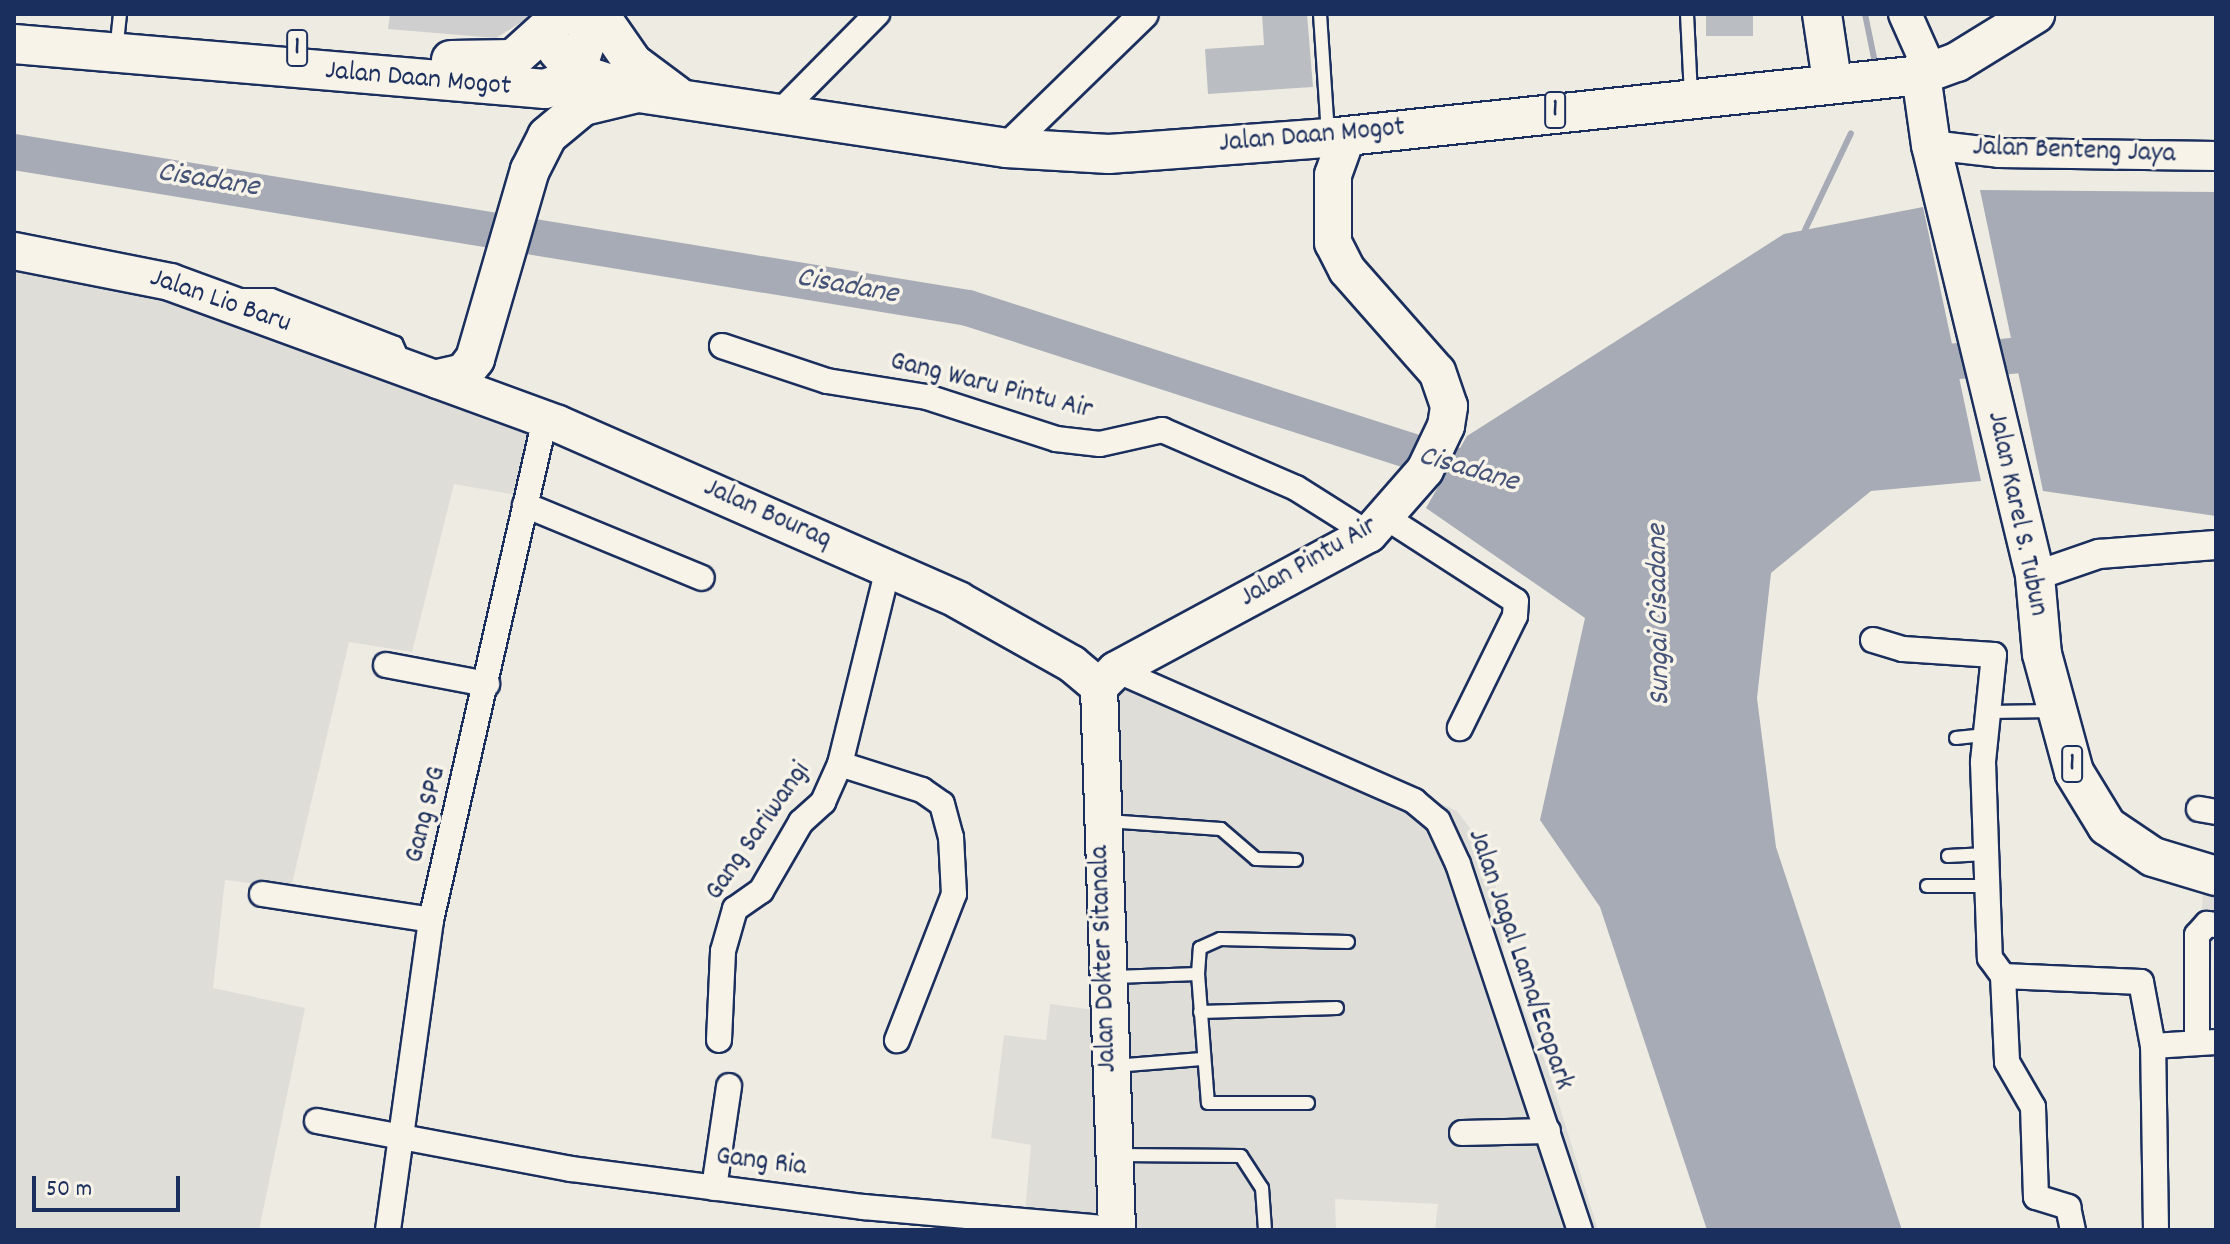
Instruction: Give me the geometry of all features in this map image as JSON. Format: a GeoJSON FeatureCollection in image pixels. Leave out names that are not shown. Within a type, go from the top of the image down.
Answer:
{"type":"FeatureCollection","features":[{"type":"Feature","properties":{"kind":"highway"},"geometry":{"type":"LineString","coordinates":[[562,48],[597,14],[633,63],[685,101]]}},
{"type":"Feature","properties":{"kind":"highway"},"geometry":{"type":"LineString","coordinates":[[1822,14],[1832,81]]}},
{"type":"Feature","properties":{"kind":"highway","name":"Jalan Daan Mogot"},"geometry":{"type":"LineString","coordinates":[[14,23],[119,24],[496,63],[528,50],[562,48],[639,93],[776,116],[1006,148],[1109,154],[1338,137],[1832,81],[1925,83],[2035,14]]}},
{"type":"Feature","properties":{"kind":"highway","name":"Jalan Daan Mogot"},"geometry":{"type":"LineString","coordinates":[[14,44],[491,88],[562,48]]}},
{"type":"Feature","properties":{"kind":"highway"},"geometry":{"type":"LineString","coordinates":[[1763,89],[1802,98],[1925,83]]}},
{"type":"Feature","properties":{"kind":"highway","name":"Jalan Karel S. Tubun"},"geometry":{"type":"LineString","coordinates":[[1925,83],[1931,145],[2035,576],[2042,654],[2074,772],[2107,826],[2153,857],[2216,876]]}},
{"type":"Feature","properties":{"kind":"highway"},"geometry":{"type":"LineString","coordinates":[[491,88],[522,116],[532,164]]}},
{"type":"Feature","properties":{"kind":"highway"},"geometry":{"type":"LineString","coordinates":[[422,373],[471,368],[532,164],[563,119],[583,106],[639,93]]}},
{"type":"Feature","properties":{"kind":"main road"},"geometry":{"type":"LineString","coordinates":[[1905,14],[1925,83]]}},
{"type":"Feature","properties":{"kind":"main road","name":"Jalan Pintu Air"},"geometry":{"type":"LineString","coordinates":[[1107,678],[1385,519],[1425,470],[1446,426],[1449,406],[1437,372],[1347,270],[1333,243],[1333,175],[1338,137]]}},
{"type":"Feature","properties":{"kind":"main road","name":"Jalan Lio Baru"},"geometry":{"type":"LineString","coordinates":[[15,254],[128,272],[210,295],[422,373]]}},
{"type":"Feature","properties":{"kind":"main road","name":"Jalan Bouraq"},"geometry":{"type":"LineString","coordinates":[[422,373],[545,419],[888,568],[1072,664],[1107,678]]}},
{"type":"Feature","properties":{"kind":"main road","name":"Jalan Dokter Sitanala"},"geometry":{"type":"LineString","coordinates":[[1107,678],[1100,821],[1117,1229]]}},
{"type":"Feature","properties":{"kind":"street"},"geometry":{"type":"LineString","coordinates":[[776,116],[877,14]]}},
{"type":"Feature","properties":{"kind":"street"},"geometry":{"type":"LineString","coordinates":[[1006,148],[1144,14]]}},
{"type":"Feature","properties":{"kind":"street","name":"Jalan Benteng Jaya"},"geometry":{"type":"LineString","coordinates":[[1931,145],[1999,153],[2216,156]]}},
{"type":"Feature","properties":{"kind":"street","name":"Gang Waru Pintu Air"},"geometry":{"type":"LineString","coordinates":[[722,346],[827,381],[927,397],[1056,439],[1100,444],[1162,430],[1296,488],[1385,519],[1516,601],[1515,616],[1460,728]]}},
{"type":"Feature","properties":{"kind":"street","name":"Gang SPG"},"geometry":{"type":"LineString","coordinates":[[388,1230],[431,920],[545,419]]}},
{"type":"Feature","properties":{"kind":"street"},"geometry":{"type":"LineString","coordinates":[[525,505],[702,578]]}},
{"type":"Feature","properties":{"kind":"street"},"geometry":{"type":"LineString","coordinates":[[2035,576],[2099,554],[2216,545]]}},
{"type":"Feature","properties":{"kind":"street","name":"Gang Sariwangi"},"geometry":{"type":"LineString","coordinates":[[719,1040],[723,951],[735,909],[761,891],[801,822],[823,802],[840,764],[888,568]]}},
{"type":"Feature","properties":{"kind":"street"},"geometry":{"type":"LineString","coordinates":[[1873,640],[1903,649],[1994,655],[1987,724],[1986,854],[1990,958],[2003,976],[2007,1062],[2033,1107],[2036,1197],[2068,1207],[2073,1230]]}},
{"type":"Feature","properties":{"kind":"street"},"geometry":{"type":"LineString","coordinates":[[386,665],[487,684]]}},
{"type":"Feature","properties":{"kind":"street","name":"Jalan Jagal Lama/Ecopark"},"geometry":{"type":"LineString","coordinates":[[1107,678],[1414,801],[1438,821],[1580,1230]]}},
{"type":"Feature","properties":{"kind":"street"},"geometry":{"type":"LineString","coordinates":[[840,764],[922,790],[942,804],[951,837],[954,894],[897,1040]]}},
{"type":"Feature","properties":{"kind":"street"},"geometry":{"type":"LineString","coordinates":[[262,894],[431,920]]}},
{"type":"Feature","properties":{"kind":"street"},"geometry":{"type":"LineString","coordinates":[[2153,1046],[2207,1042],[2197,935],[2207,924],[2216,925]]}},
{"type":"Feature","properties":{"kind":"street"},"geometry":{"type":"LineString","coordinates":[[2003,976],[2141,982],[2153,1046],[2156,1230]]}},
{"type":"Feature","properties":{"kind":"street"},"geometry":{"type":"LineString","coordinates":[[714,1188],[729,1086]]}},
{"type":"Feature","properties":{"kind":"street","name":"Gang Ria"},"geometry":{"type":"LineString","coordinates":[[317,1121],[400,1139],[714,1188],[1117,1229]]}},
{"type":"Feature","properties":{"kind":"street"},"geometry":{"type":"LineString","coordinates":[[1462,1133],[1548,1131]]}},
{"type":"Feature","properties":{"kind":"lane"},"geometry":{"type":"LineString","coordinates":[[1320,14],[1338,137]]}},
{"type":"Feature","properties":{"kind":"lane"},"geometry":{"type":"LineString","coordinates":[[1687,14],[1691,96]]}},
{"type":"Feature","properties":{"kind":"lane"},"geometry":{"type":"LineString","coordinates":[[1956,738],[1987,724],[2058,711]]}},
{"type":"Feature","properties":{"kind":"lane"},"geometry":{"type":"LineString","coordinates":[[1100,821],[1221,829],[1256,859],[1296,860]]}},
{"type":"Feature","properties":{"kind":"lane"},"geometry":{"type":"LineString","coordinates":[[1948,856],[1986,854]]}},
{"type":"Feature","properties":{"kind":"lane"},"geometry":{"type":"LineString","coordinates":[[1927,886],[1987,886]]}},
{"type":"Feature","properties":{"kind":"lane"},"geometry":{"type":"LineString","coordinates":[[1308,1103],[1208,1103],[1202,1059],[1198,974],[1200,948],[1220,939],[1348,942]]}},
{"type":"Feature","properties":{"kind":"lane"},"geometry":{"type":"LineString","coordinates":[[1106,977],[1198,974]]}},
{"type":"Feature","properties":{"kind":"lane"},"geometry":{"type":"LineString","coordinates":[[1200,1012],[1337,1008]]}},
{"type":"Feature","properties":{"kind":"lane"},"geometry":{"type":"LineString","coordinates":[[1110,1066],[1202,1059]]}},
{"type":"Feature","properties":{"kind":"lane"},"geometry":{"type":"LineString","coordinates":[[1114,1155],[1226,1151],[1241,1156],[1262,1188],[1265,1230]]}},
{"type":"Feature","properties":{"kind":"shaded area"},"geometry":{"type":"Polygon","coordinates":[[[390,14],[534,14],[496,38],[388,29],[390,14]]]}},
{"type":"Feature","properties":{"kind":"shaded area"},"geometry":{"type":"Polygon","coordinates":[[[14,247],[222,308],[540,436],[527,497],[454,484],[412,652],[349,642],[291,888],[225,880],[213,988],[305,1008],[259,1230],[14,1230],[14,247]]]}},
{"type":"Feature","properties":{"kind":"shaded area"},"geometry":{"type":"Polygon","coordinates":[[[1129,663],[1457,811],[1492,857],[1505,964],[1547,1066],[1598,1230],[1435,1230],[1438,1204],[1335,1199],[1336,1230],[1054,1230],[1024,1224],[1031,1145],[991,1138],[1004,1035],[1046,1040],[1050,1004],[1095,1010],[1083,676],[1129,663]]]}},
{"type":"Feature","properties":{"kind":"shaded area"},"geometry":{"type":"Polygon","coordinates":[[[2203,893],[2216,894],[2206,1043],[2193,1042],[2203,893]]]}},
{"type":"Feature","properties":{"kind":"water"},"geometry":{"type":"Polygon","coordinates":[[[1980,190],[2216,192],[2216,516],[2043,491],[1980,190]]]}},
{"type":"Feature","properties":{"kind":"water"},"geometry":{"type":"Polygon","coordinates":[[[1923,207],[1981,481],[1871,491],[1771,573],[1757,698],[1776,847],[1902,1230],[1707,1230],[1600,907],[1540,820],[1585,618],[1426,508],[1467,436],[1784,234],[1923,207]]]}},
{"type":"Feature","properties":{"kind":"building"},"geometry":{"type":"Polygon","coordinates":[[[1262,14],[1307,14],[1313,87],[1208,94],[1205,49],[1264,45],[1262,14]]]}},
{"type":"Feature","properties":{"kind":"building"},"geometry":{"type":"Polygon","coordinates":[[[1706,14],[1753,14],[1753,36],[1706,36],[1706,14]]]}},
{"type":"Feature","properties":{"kind":"waterway"},"geometry":{"type":"LineString","coordinates":[[1865,14],[1874,58]]}},
{"type":"Feature","properties":{"kind":"waterway"},"geometry":{"type":"LineString","coordinates":[[1805,230],[1851,133]]}},
{"type":"Feature","properties":{"kind":"waterway","name":"Cisadane"},"geometry":{"type":"LineString","coordinates":[[14,152],[968,308],[1497,479]]}},
{"type":"Feature","properties":{"kind":"waterway","name":"Sungai Cisadane"},"geometry":{"type":"LineString","coordinates":[[1907,366],[2063,351]]}}]}
